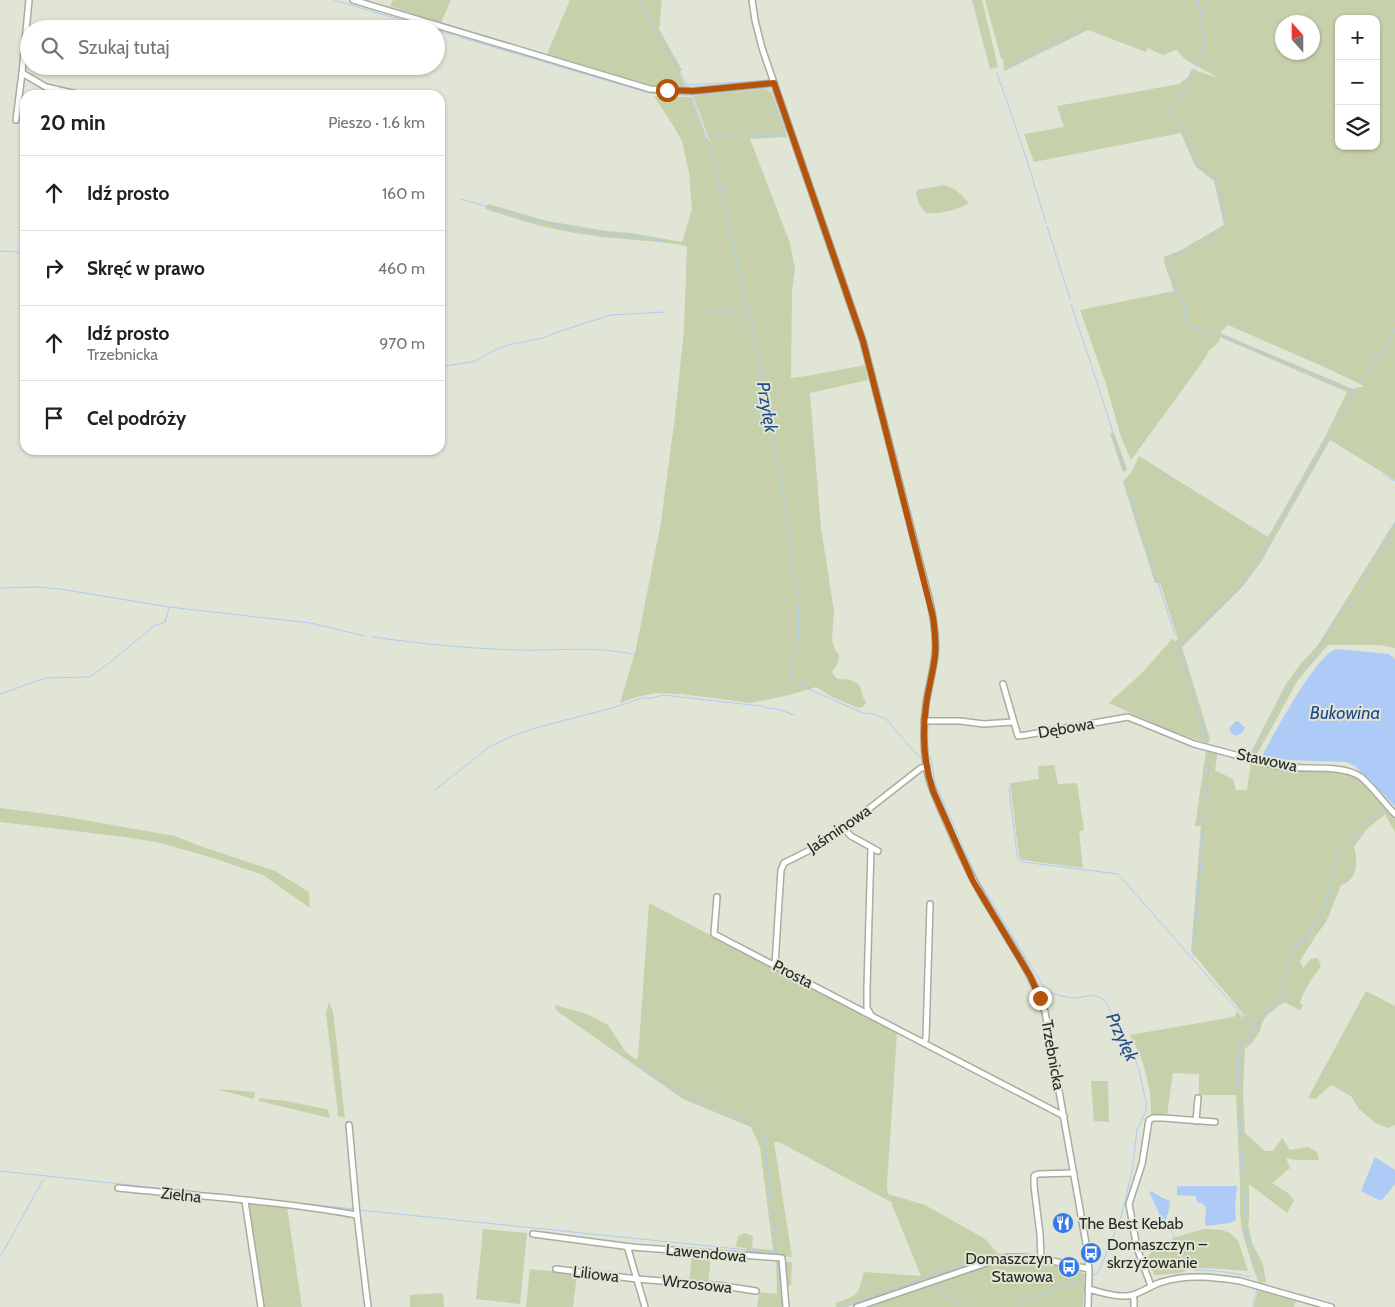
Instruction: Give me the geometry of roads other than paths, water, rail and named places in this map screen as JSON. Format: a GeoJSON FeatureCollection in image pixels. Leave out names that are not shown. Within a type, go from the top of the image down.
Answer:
{"type":"FeatureCollection","features":[{"type":"Feature","properties":{"kind":"street"},"geometry":{"type":"LineString","coordinates":[[27,20],[29,0]]}},
{"type":"Feature","properties":{"kind":"street"},"geometry":{"type":"LineString","coordinates":[[353,0],[419,20]]}},
{"type":"Feature","properties":{"kind":"street","name":"Trzebnicka"},"geometry":{"type":"LineString","coordinates":[[752,0],[760,38],[774,83],[860,332],[933,617],[936,640],[935,654],[924,721],[926,765],[933,791],[980,893],[1030,976],[1040,998],[1048,1025],[1087,1249],[1089,1271],[1088,1307]]}},
{"type":"Feature","properties":{"kind":"street"},"geometry":{"type":"LineString","coordinates":[[445,28],[650,90],[693,91],[774,83]]}},
{"type":"Feature","properties":{"kind":"street"},"geometry":{"type":"LineString","coordinates":[[16,120],[22,75]]}},
{"type":"Feature","properties":{"kind":"street"},"geometry":{"type":"LineString","coordinates":[[24,75],[46,86],[62,90]]}},
{"type":"Feature","properties":{"kind":"street","name":"Dębowa"},"geometry":{"type":"LineString","coordinates":[[1003,684],[1018,736],[1128,717]]}},
{"type":"Feature","properties":{"kind":"street","name":"Stawowa"},"geometry":{"type":"LineString","coordinates":[[1128,717],[1194,744],[1277,766],[1348,771],[1362,778],[1395,814]]}},
{"type":"Feature","properties":{"kind":"street","name":"Dębowa"},"geometry":{"type":"LineString","coordinates":[[924,721],[960,721],[984,724],[1013,722]]}},
{"type":"Feature","properties":{"kind":"street","name":"Jaśminowa"},"geometry":{"type":"LineString","coordinates":[[774,965],[781,870],[784,863],[824,843],[926,765]]}},
{"type":"Feature","properties":{"kind":"street"},"geometry":{"type":"LineString","coordinates":[[844,829],[850,836],[878,851]]}},
{"type":"Feature","properties":{"kind":"street"},"geometry":{"type":"LineString","coordinates":[[871,848],[867,987],[868,1008],[871,1016]]}},
{"type":"Feature","properties":{"kind":"street","name":"Prosta"},"geometry":{"type":"LineString","coordinates":[[717,897],[714,934],[1064,1116]]}},
{"type":"Feature","properties":{"kind":"street"},"geometry":{"type":"LineString","coordinates":[[924,1043],[926,1038],[930,904]]}},
{"type":"Feature","properties":{"kind":"street"},"geometry":{"type":"LineString","coordinates":[[1196,1121],[1198,1098]]}},
{"type":"Feature","properties":{"kind":"street"},"geometry":{"type":"LineString","coordinates":[[1151,1286],[1137,1248],[1129,1204],[1142,1164],[1149,1120],[1153,1118],[1215,1122]]}},
{"type":"Feature","properties":{"kind":"street"},"geometry":{"type":"LineString","coordinates":[[349,1125],[356,1213],[368,1307]]}},
{"type":"Feature","properties":{"kind":"street"},"geometry":{"type":"LineString","coordinates":[[1041,1259],[1034,1176],[1038,1174],[1074,1173]]}},
{"type":"Feature","properties":{"kind":"street","name":"Zielna"},"geometry":{"type":"LineString","coordinates":[[118,1188],[356,1213]]}},
{"type":"Feature","properties":{"kind":"street"},"geometry":{"type":"LineString","coordinates":[[245,1201],[261,1307]]}},
{"type":"Feature","properties":{"kind":"street","name":"Lawendowa"},"geometry":{"type":"LineString","coordinates":[[533,1234],[631,1247],[782,1258],[786,1307]]}},
{"type":"Feature","properties":{"kind":"street"},"geometry":{"type":"LineString","coordinates":[[631,1247],[628,1249],[645,1307]]}},
{"type":"Feature","properties":{"kind":"street"},"geometry":{"type":"LineString","coordinates":[[857,1307],[994,1260],[1016,1257],[1041,1259],[1089,1271]]}},
{"type":"Feature","properties":{"kind":"street","name":"Liliowa"},"geometry":{"type":"LineString","coordinates":[[556,1269],[637,1279]]}},
{"type":"Feature","properties":{"kind":"street"},"geometry":{"type":"LineString","coordinates":[[1088,1286],[1115,1295],[1133,1296],[1151,1286],[1170,1280],[1184,1278],[1225,1279],[1240,1281],[1313,1305],[1331,1307]]}},
{"type":"Feature","properties":{"kind":"street","name":"Wrzosowa"},"geometry":{"type":"LineString","coordinates":[[637,1279],[724,1286],[756,1291]]}},
{"type":"Feature","properties":{"kind":"street"},"geometry":{"type":"LineString","coordinates":[[1133,1296],[1134,1307]]}},
{"type":"Feature","properties":{"kind":"water","name":"Bukowina"},"geometry":{"type":"Polygon","coordinates":[[[1336,649],[1389,654],[1395,659],[1395,806],[1355,766],[1346,762],[1288,760],[1264,757],[1263,754],[1286,713],[1317,665],[1336,649]]]}},
{"type":"Feature","properties":{"kind":"water"},"geometry":{"type":"Polygon","coordinates":[[[1236,721],[1245,728],[1243,732],[1236,736],[1231,733],[1229,728],[1236,721]]]}},
{"type":"Feature","properties":{"kind":"water"},"geometry":{"type":"Polygon","coordinates":[[[1375,1157],[1395,1170],[1395,1184],[1381,1201],[1361,1191],[1375,1157]]]}},
{"type":"Feature","properties":{"kind":"water"},"geometry":{"type":"Polygon","coordinates":[[[1237,1186],[1236,1220],[1230,1223],[1206,1226],[1206,1207],[1202,1203],[1198,1203],[1195,1196],[1177,1195],[1177,1187],[1237,1186]]]}},
{"type":"Feature","properties":{"kind":"water"},"geometry":{"type":"Polygon","coordinates":[[[1151,1191],[1170,1201],[1165,1222],[1163,1222],[1149,1193],[1151,1191]]]}},
{"type":"Feature","properties":{"kind":"waterway"},"geometry":{"type":"LineString","coordinates":[[334,0],[401,20]]}},
{"type":"Feature","properties":{"kind":"waterway","name":"Przyłęk"},"geometry":{"type":"LineString","coordinates":[[638,0],[689,88]]}},
{"type":"Feature","properties":{"kind":"waterway"},"geometry":{"type":"LineString","coordinates":[[1196,66],[1205,41],[1198,0]]}},
{"type":"Feature","properties":{"kind":"waterway"},"geometry":{"type":"LineString","coordinates":[[1004,71],[1060,40],[1083,30]]}},
{"type":"Feature","properties":{"kind":"waterway"},"geometry":{"type":"LineString","coordinates":[[445,33],[453,35]]}},
{"type":"Feature","properties":{"kind":"waterway"},"geometry":{"type":"LineString","coordinates":[[459,37],[646,92],[691,95],[767,88],[773,92],[786,132],[782,134],[708,138]]}},
{"type":"Feature","properties":{"kind":"waterway"},"geometry":{"type":"LineString","coordinates":[[1195,69],[1180,100],[1172,108],[1172,112],[1183,129],[1196,163],[1217,181],[1226,226],[1198,246],[1167,261],[1177,291],[1185,305],[1185,322],[1191,327],[1219,334]]}},
{"type":"Feature","properties":{"kind":"waterway"},"geometry":{"type":"LineString","coordinates":[[997,73],[1046,223]]}},
{"type":"Feature","properties":{"kind":"waterway"},"geometry":{"type":"LineString","coordinates":[[687,85],[761,81]]}},
{"type":"Feature","properties":{"kind":"waterway","name":"Przyłęk"},"geometry":{"type":"LineString","coordinates":[[690,92],[712,153],[754,335],[788,525],[799,612],[798,638],[795,657],[790,671],[793,679],[802,686],[866,714],[870,713],[886,719],[919,757],[922,758]]}},
{"type":"Feature","properties":{"kind":"waterway"},"geometry":{"type":"LineString","coordinates":[[461,199],[527,218],[581,230],[672,242]]}},
{"type":"Feature","properties":{"kind":"waterway"},"geometry":{"type":"LineString","coordinates":[[1047,226],[1070,299]]}},
{"type":"Feature","properties":{"kind":"waterway"},"geometry":{"type":"LineString","coordinates":[[0,251],[20,253]]}},
{"type":"Feature","properties":{"kind":"waterway"},"geometry":{"type":"LineString","coordinates":[[1071,304],[1091,364]]}},
{"type":"Feature","properties":{"kind":"waterway"},"geometry":{"type":"LineString","coordinates":[[702,312],[747,309]]}},
{"type":"Feature","properties":{"kind":"waterway"},"geometry":{"type":"LineString","coordinates":[[445,366],[476,361],[508,345],[543,338],[611,315],[665,312]]}},
{"type":"Feature","properties":{"kind":"waterway"},"geometry":{"type":"LineString","coordinates":[[1360,384],[1395,330]]}},
{"type":"Feature","properties":{"kind":"waterway"},"geometry":{"type":"LineString","coordinates":[[1179,649],[1240,588],[1251,572],[1355,392],[1223,336]]}},
{"type":"Feature","properties":{"kind":"waterway"},"geometry":{"type":"LineString","coordinates":[[1092,367],[1125,470]]}},
{"type":"Feature","properties":{"kind":"waterway"},"geometry":{"type":"LineString","coordinates":[[1382,474],[1395,481]]}},
{"type":"Feature","properties":{"kind":"waterway"},"geometry":{"type":"LineString","coordinates":[[1125,481],[1175,635]]}},
{"type":"Feature","properties":{"kind":"waterway"},"geometry":{"type":"LineString","coordinates":[[1252,753],[1298,672],[1314,657],[1342,611],[1357,595],[1367,579],[1395,524]]}},
{"type":"Feature","properties":{"kind":"waterway"},"geometry":{"type":"LineString","coordinates":[[0,588],[35,587],[60,589],[169,607],[310,623],[365,636]]}},
{"type":"Feature","properties":{"kind":"waterway"},"geometry":{"type":"LineString","coordinates":[[0,694],[46,678],[90,677],[154,626],[165,622],[169,608]]}},
{"type":"Feature","properties":{"kind":"waterway"},"geometry":{"type":"LineString","coordinates":[[373,637],[466,647],[521,650],[580,649],[610,651],[639,656]]}},
{"type":"Feature","properties":{"kind":"waterway"},"geometry":{"type":"LineString","coordinates":[[1176,640],[1208,745]]}},
{"type":"Feature","properties":{"kind":"waterway"},"geometry":{"type":"LineString","coordinates":[[435,790],[489,747],[512,736],[642,698],[663,695],[761,706],[778,709],[794,715]]}},
{"type":"Feature","properties":{"kind":"waterway"},"geometry":{"type":"LineString","coordinates":[[1193,957],[1210,751]]}},
{"type":"Feature","properties":{"kind":"waterway","name":"Przyłęk"},"geometry":{"type":"LineString","coordinates":[[929,758],[931,758],[935,783],[977,878],[1045,989],[1066,997],[1097,996],[1105,1001],[1133,1052],[1139,1070],[1146,1102],[1146,1111],[1137,1130],[1132,1171],[1121,1217],[1100,1269],[1090,1277]]}},
{"type":"Feature","properties":{"kind":"waterway"},"geometry":{"type":"LineString","coordinates":[[1009,788],[1019,860],[1118,874],[1241,1014],[1256,1027]]}},
{"type":"Feature","properties":{"kind":"waterway"},"geometry":{"type":"LineString","coordinates":[[1258,1282],[1258,1272],[1246,1230],[1240,1116],[1239,1045],[1252,1036],[1260,1018],[1274,1007],[1281,998],[1293,950],[1307,936],[1324,908],[1340,848],[1352,841],[1360,827],[1383,808]]}},
{"type":"Feature","properties":{"kind":"waterway"},"geometry":{"type":"LineString","coordinates":[[638,1065],[672,1087],[763,1128],[777,1252]]}},
{"type":"Feature","properties":{"kind":"waterway"},"geometry":{"type":"LineString","coordinates":[[0,1171],[354,1209]]}},
{"type":"Feature","properties":{"kind":"waterway"},"geometry":{"type":"LineString","coordinates":[[0,1257],[43,1180]]}},
{"type":"Feature","properties":{"kind":"waterway"},"geometry":{"type":"LineString","coordinates":[[359,1210],[777,1253]]}},
{"type":"Feature","properties":{"kind":"waterway"},"geometry":{"type":"LineString","coordinates":[[1169,1227],[1194,1270],[1208,1270],[1250,1277]]}},
{"type":"Feature","properties":{"kind":"waterway"},"geometry":{"type":"LineString","coordinates":[[841,1307],[990,1256]]}},
{"type":"Feature","properties":{"kind":"waterway"},"geometry":{"type":"LineString","coordinates":[[778,1263],[783,1307]]}},
{"type":"Feature","properties":{"kind":"waterway","name":"Przyłęk"},"geometry":{"type":"LineString","coordinates":[[1023,1307],[1024,1301],[1086,1278]]}},
{"type":"Feature","properties":{"kind":"waterway"},"geometry":{"type":"LineString","coordinates":[[931,1285],[962,1307]]}},
{"type":"Feature","properties":{"kind":"waterway"},"geometry":{"type":"LineString","coordinates":[[1253,1307],[1257,1289]]}},
{"type":"Feature","properties":{"kind":"place","name":"The Best Kebab"},"geometry":{"type":"Point","coordinates":[1063,1223]}},
{"type":"Feature","properties":{"kind":"place","name":"Domaszczyn – skrzyżowanie"},"geometry":{"type":"Point","coordinates":[1091,1253]}},
{"type":"Feature","properties":{"kind":"place","name":"Domaszczyn Stawowa"},"geometry":{"type":"Point","coordinates":[1069,1267]}}]}
